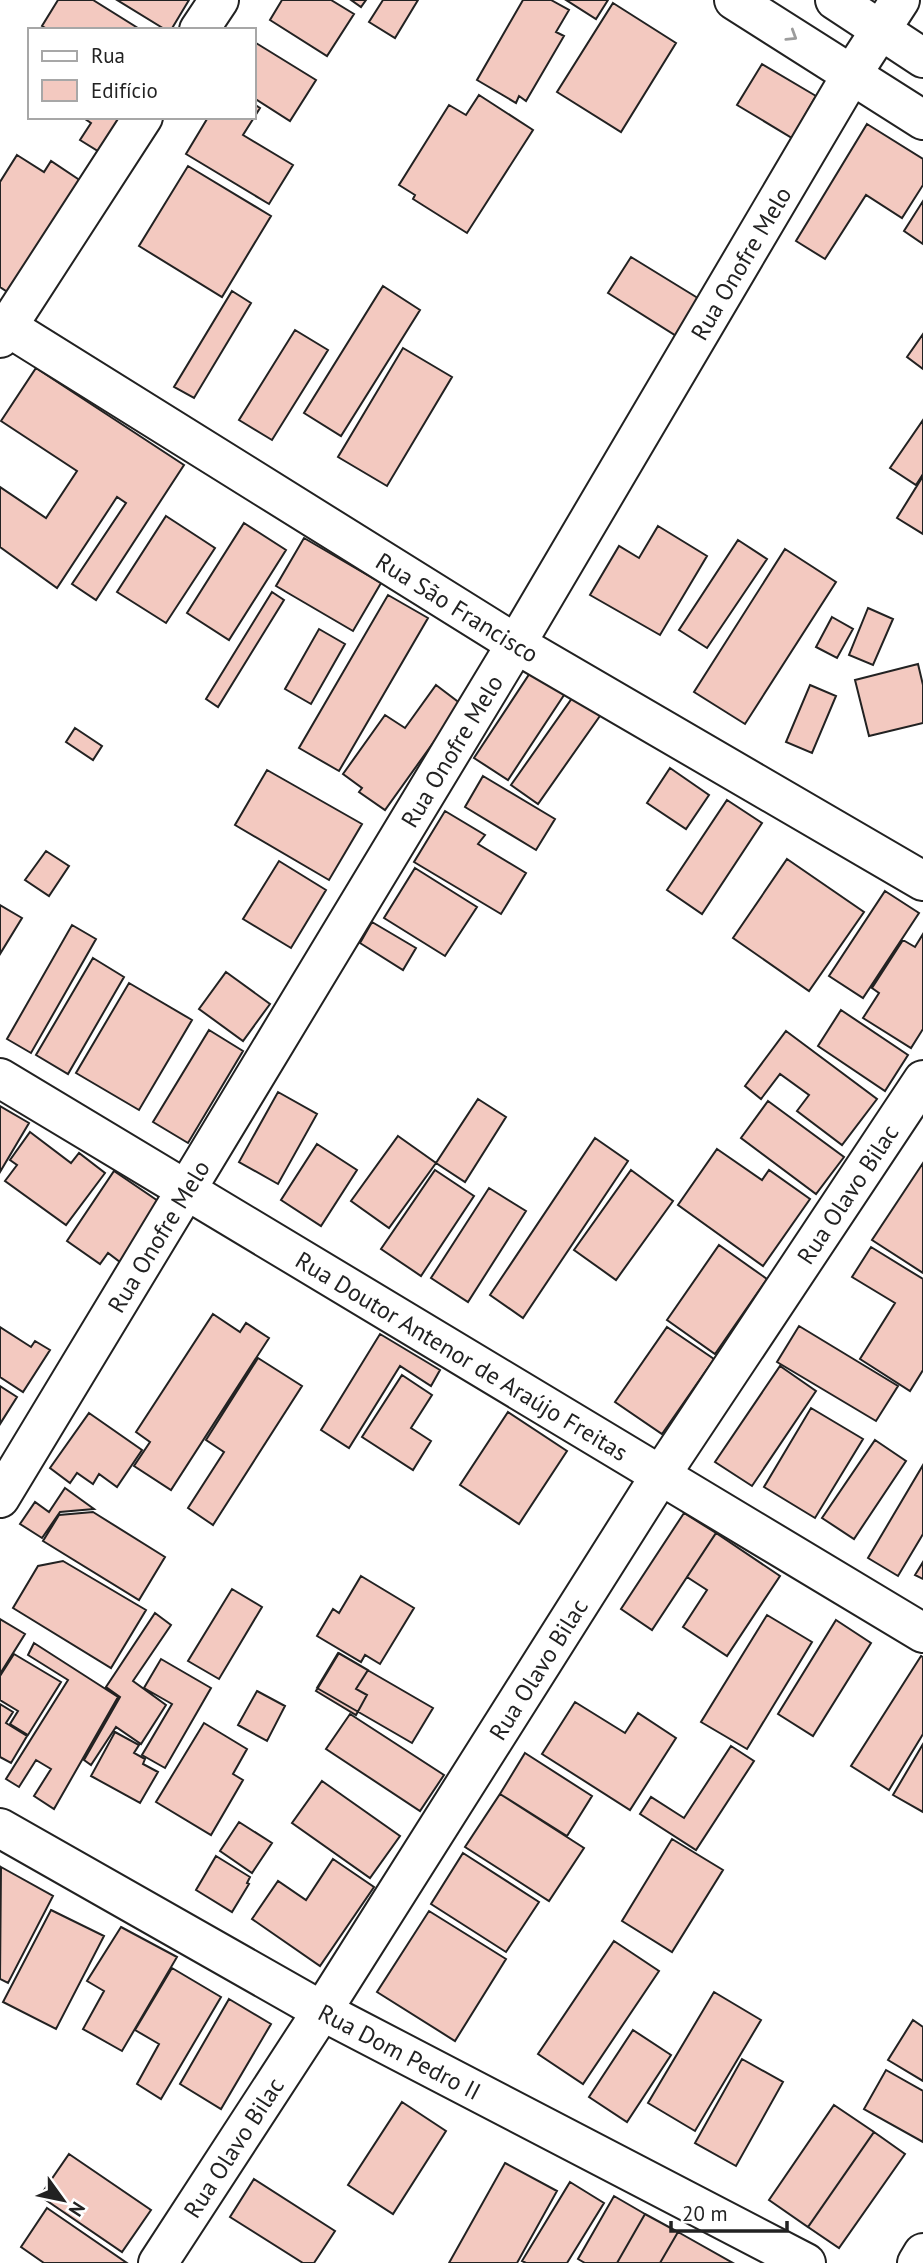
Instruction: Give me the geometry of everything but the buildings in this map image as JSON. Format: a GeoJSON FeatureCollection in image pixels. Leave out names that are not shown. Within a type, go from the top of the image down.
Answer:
{"type":"FeatureCollection","features":[{"type":"Feature","properties":{"kind":"street"},"geometry":{"type":"LineString","coordinates":[[200,28],[219,0]]}},
{"type":"Feature","properties":{"kind":"street"},"geometry":{"type":"LineString","coordinates":[[734,0],[923,120]]}},
{"type":"Feature","properties":{"kind":"street"},"geometry":{"type":"LineString","coordinates":[[835,0],[892,15],[923,58]]}},
{"type":"Feature","properties":{"kind":"street","name":"Rua Onofre Melo"},"geometry":{"type":"LineString","coordinates":[[0,1498],[516,644],[852,74],[892,15]]}},
{"type":"Feature","properties":{"kind":"street"},"geometry":{"type":"LineString","coordinates":[[3,329],[142,119]]}},
{"type":"Feature","properties":{"kind":"street","name":"Rua São Francisco"},"geometry":{"type":"LineString","coordinates":[[3,329],[516,644],[923,881]]}},
{"type":"Feature","properties":{"kind":"street","name":"Rua Doutor Antenor de Araújo Freitas"},"geometry":{"type":"LineString","coordinates":[[0,1078],[923,1633]]}},
{"type":"Feature","properties":{"kind":"street","name":"Rua Olavo Bilac"},"geometry":{"type":"LineString","coordinates":[[158,2263],[322,2011],[660,1476],[923,1080]]}},
{"type":"Feature","properties":{"kind":"street","name":"Rua Dom Pedro II"},"geometry":{"type":"LineString","coordinates":[[0,1828],[322,2011],[806,2263]]}},
{"type":"Feature","properties":{"kind":"street"},"geometry":{"type":"LineString","coordinates":[[917,2263],[923,2253]]}}]}
